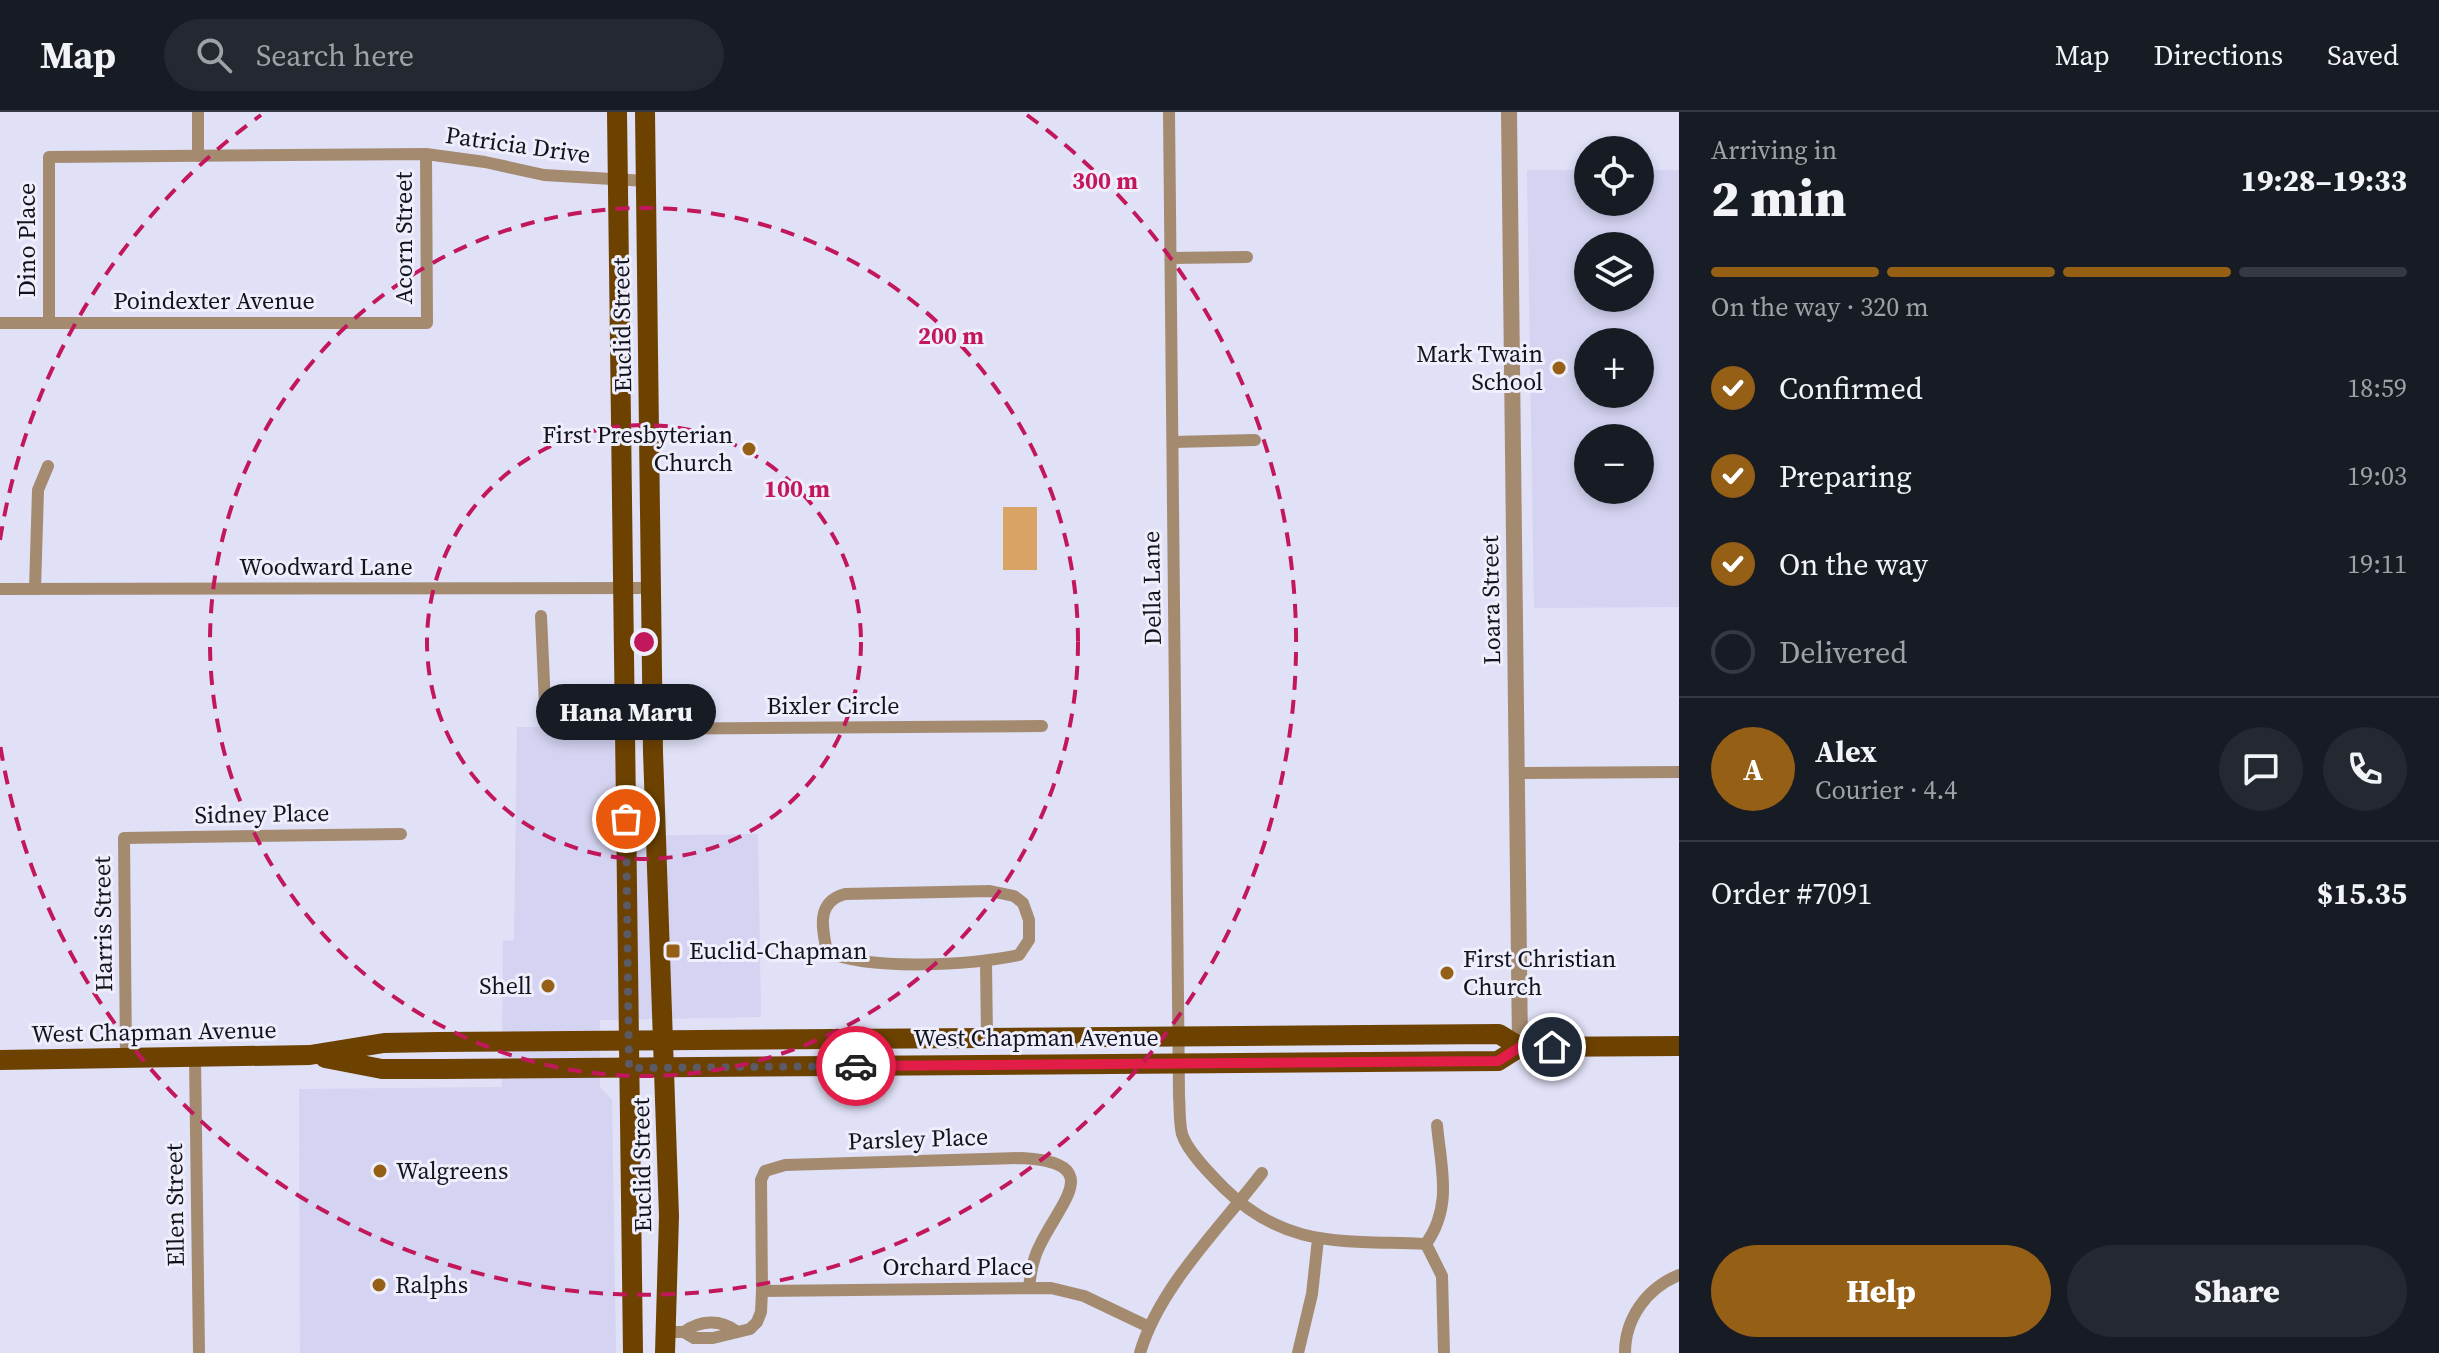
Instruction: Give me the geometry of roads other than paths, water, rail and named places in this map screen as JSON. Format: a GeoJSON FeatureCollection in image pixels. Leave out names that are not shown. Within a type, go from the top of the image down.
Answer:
{"type":"FeatureCollection","features":[{"type":"Feature","properties":{"kind":"main road","name":"Euclid Street"},"geometry":{"type":"LineString","coordinates":[[617,112],[633,1353]]}},
{"type":"Feature","properties":{"kind":"main road","name":"Euclid Street"},"geometry":{"type":"LineString","coordinates":[[645,112],[653,729],[666,1068],[671,1339]]}},
{"type":"Feature","properties":{"kind":"main road"},"geometry":{"type":"LineString","coordinates":[[620,377],[648,376]]}},
{"type":"Feature","properties":{"kind":"main road","name":"West Chapman Avenue"},"geometry":{"type":"LineString","coordinates":[[0,1060],[310,1055],[384,1043],[1179,1036],[1499,1034],[1520,1047]]}},
{"type":"Feature","properties":{"kind":"main road"},"geometry":{"type":"LineString","coordinates":[[987,1038],[988,1065]]}},
{"type":"Feature","properties":{"kind":"main road","name":"West Chapman Avenue"},"geometry":{"type":"LineString","coordinates":[[310,1055],[382,1069],[666,1068],[1498,1061],[1520,1047],[1679,1046]]}},
{"type":"Feature","properties":{"kind":"main road"},"geometry":{"type":"LineString","coordinates":[[632,1277],[645,1290],[648,1353]]}},
{"type":"Feature","properties":{"kind":"street"},"geometry":{"type":"LineString","coordinates":[[198,112],[198,156]]}},
{"type":"Feature","properties":{"kind":"street","name":"Della Lane"},"geometry":{"type":"LineString","coordinates":[[1169,112],[1179,1096],[1183,1135],[1209,1173],[1239,1203],[1274,1225],[1318,1239],[1426,1244]]}},
{"type":"Feature","properties":{"kind":"street","name":"Loara Street"},"geometry":{"type":"LineString","coordinates":[[1509,112],[1520,1047]]}},
{"type":"Feature","properties":{"kind":"street","name":"Patricia Drive"},"geometry":{"type":"LineString","coordinates":[[49,157],[426,154],[485,162],[544,175],[646,181]]}},
{"type":"Feature","properties":{"kind":"street","name":"Acorn Street"},"geometry":{"type":"LineString","coordinates":[[426,154],[427,323]]}},
{"type":"Feature","properties":{"kind":"street","name":"Dino Place"},"geometry":{"type":"LineString","coordinates":[[49,157],[49,323]]}},
{"type":"Feature","properties":{"kind":"street"},"geometry":{"type":"LineString","coordinates":[[1171,258],[1247,257]]}},
{"type":"Feature","properties":{"kind":"street","name":"Poindexter Avenue"},"geometry":{"type":"LineString","coordinates":[[0,323],[427,323]]}},
{"type":"Feature","properties":{"kind":"street"},"geometry":{"type":"LineString","coordinates":[[1173,442],[1255,440]]}},
{"type":"Feature","properties":{"kind":"street"},"geometry":{"type":"LineString","coordinates":[[35,589],[38,490],[48,466]]}},
{"type":"Feature","properties":{"kind":"street","name":"Woodward Lane"},"geometry":{"type":"LineString","coordinates":[[0,589],[651,588]]}},
{"type":"Feature","properties":{"kind":"street"},"geometry":{"type":"LineString","coordinates":[[541,616],[545,705],[624,703]]}},
{"type":"Feature","properties":{"kind":"street","name":"Bixler Circle"},"geometry":{"type":"LineString","coordinates":[[625,729],[1042,726]]}},
{"type":"Feature","properties":{"kind":"street"},"geometry":{"type":"LineString","coordinates":[[1517,773],[1679,772]]}},
{"type":"Feature","properties":{"kind":"street","name":"Sidney Place"},"geometry":{"type":"LineString","coordinates":[[124,838],[401,834]]}},
{"type":"Feature","properties":{"kind":"street","name":"Harris Street"},"geometry":{"type":"LineString","coordinates":[[124,838],[126,1058]]}},
{"type":"Feature","properties":{"kind":"street"},"geometry":{"type":"LineString","coordinates":[[990,891],[1014,896],[1023,903],[1029,920],[1029,940],[1019,955],[986,962],[871,963],[844,959],[827,952],[823,934],[824,908],[832,897],[845,894],[990,891]]}},
{"type":"Feature","properties":{"kind":"street"},"geometry":{"type":"LineString","coordinates":[[986,962],[987,1038]]}},
{"type":"Feature","properties":{"kind":"street","name":"Ellen Street"},"geometry":{"type":"LineString","coordinates":[[195,1057],[199,1353]]}},
{"type":"Feature","properties":{"kind":"street"},"geometry":{"type":"LineString","coordinates":[[1437,1125],[1444,1191],[1443,1212],[1426,1244],[1442,1276],[1444,1353]]}},
{"type":"Feature","properties":{"kind":"street","name":"Parsley Place"},"geometry":{"type":"LineString","coordinates":[[762,1291],[761,1180],[765,1171],[785,1165],[1046,1159],[1069,1173],[1071,1190],[1033,1261],[1029,1287]]}},
{"type":"Feature","properties":{"kind":"street"},"geometry":{"type":"LineString","coordinates":[[1140,1353],[1147,1326],[1192,1261],[1262,1173]]}},
{"type":"Feature","properties":{"kind":"street"},"geometry":{"type":"LineString","coordinates":[[1298,1353],[1312,1294],[1318,1239]]}},
{"type":"Feature","properties":{"kind":"street"},"geometry":{"type":"LineString","coordinates":[[1625,1353],[1635,1311],[1651,1292],[1679,1275]]}},
{"type":"Feature","properties":{"kind":"street","name":"Orchard Place"},"geometry":{"type":"LineString","coordinates":[[762,1291],[1051,1288],[1084,1296],[1147,1326]]}},
{"type":"Feature","properties":{"kind":"street"},"geometry":{"type":"LineString","coordinates":[[671,1339],[713,1338],[750,1329],[761,1312],[762,1291]]}},
{"type":"Feature","properties":{"kind":"place","name":"Mark Twain School"},"geometry":{"type":"Point","coordinates":[1559,368]}},
{"type":"Feature","properties":{"kind":"place","name":"First Presbyterian Church"},"geometry":{"type":"Point","coordinates":[749,449]}},
{"type":"Feature","properties":{"kind":"place","name":"Hana Maru"},"geometry":{"type":"Point","coordinates":[626,819]}},
{"type":"Feature","properties":{"kind":"place","name":"Euclid-Chapman"},"geometry":{"type":"Point","coordinates":[673,951]}},
{"type":"Feature","properties":{"kind":"place","name":"First Christian Church"},"geometry":{"type":"Point","coordinates":[1447,973]}},
{"type":"Feature","properties":{"kind":"place","name":"Shell"},"geometry":{"type":"Point","coordinates":[548,986]}},
{"type":"Feature","properties":{"kind":"place","name":"Walgreens"},"geometry":{"type":"Point","coordinates":[380,1171]}},
{"type":"Feature","properties":{"kind":"place","name":"Ralphs"},"geometry":{"type":"Point","coordinates":[379,1285]}}]}
